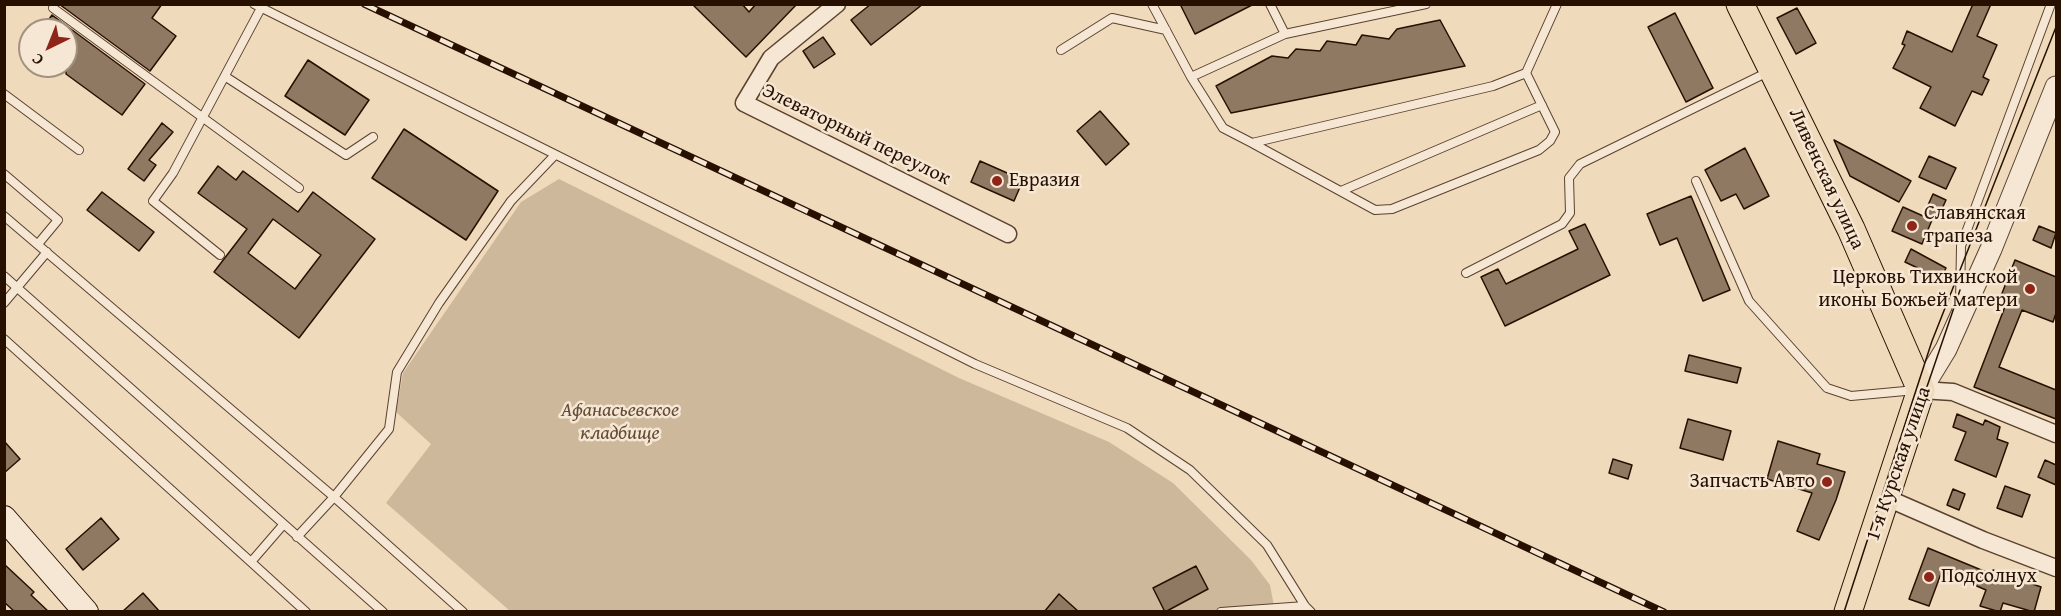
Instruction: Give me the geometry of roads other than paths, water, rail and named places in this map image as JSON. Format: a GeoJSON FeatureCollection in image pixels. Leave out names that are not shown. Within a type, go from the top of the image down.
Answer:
{"type":"FeatureCollection","features":[{"type":"Feature","properties":{"kind":"main road","name":"Ливенская улица"},"geometry":{"type":"LineString","coordinates":[[1740,4],[1851,229],[1921,390]]}},
{"type":"Feature","properties":{"kind":"main road","name":"1-я Курская улица"},"geometry":{"type":"LineString","coordinates":[[1848,612],[1921,390]]}},
{"type":"Feature","properties":{"kind":"main road"},"geometry":{"type":"LineString","coordinates":[[4,518],[86,612]]}},
{"type":"Feature","properties":{"kind":"street","name":"Элеваторный переулок"},"geometry":{"type":"LineString","coordinates":[[837,4],[771,58],[744,103],[1008,234]]}},
{"type":"Feature","properties":{"kind":"street","name":"1-я Курская улица"},"geometry":{"type":"LineString","coordinates":[[1921,390],[1960,320],[2056,87]]}},
{"type":"Feature","properties":{"kind":"street"},"geometry":{"type":"LineString","coordinates":[[1921,390],[1953,392],[2056,434]]}},
{"type":"Feature","properties":{"kind":"street"},"geometry":{"type":"LineString","coordinates":[[1887,498],[1983,540],[2056,568]]}},
{"type":"Feature","properties":{"kind":"lane"},"geometry":{"type":"LineString","coordinates":[[1152,4],[1191,77],[1223,128],[1375,210],[1392,209],[1539,150],[1550,141],[1555,132],[1526,73]]}},
{"type":"Feature","properties":{"kind":"lane"},"geometry":{"type":"LineString","coordinates":[[1270,4],[1285,34]]}},
{"type":"Feature","properties":{"kind":"lane"},"geometry":{"type":"LineString","coordinates":[[1191,77],[1285,34],[1426,4]]}},
{"type":"Feature","properties":{"kind":"lane"},"geometry":{"type":"LineString","coordinates":[[1252,144],[1493,86],[1526,73],[1557,4]]}},
{"type":"Feature","properties":{"kind":"lane"},"geometry":{"type":"LineString","coordinates":[[1960,320],[1961,246],[2051,4]]}},
{"type":"Feature","properties":{"kind":"lane"},"geometry":{"type":"LineString","coordinates":[[220,255],[153,201],[174,173],[225,76],[258,6],[554,156],[975,364],[1126,428],[1190,470],[1267,545],[1308,609]]}},
{"type":"Feature","properties":{"kind":"lane"},"geometry":{"type":"LineString","coordinates":[[53,8],[299,188]]}},
{"type":"Feature","properties":{"kind":"lane"},"geometry":{"type":"LineString","coordinates":[[1060,50],[1112,18],[1166,30]]}},
{"type":"Feature","properties":{"kind":"lane"},"geometry":{"type":"LineString","coordinates":[[1466,273],[1562,224],[1570,213],[1569,178],[1580,164],[1774,69]]}},
{"type":"Feature","properties":{"kind":"lane"},"geometry":{"type":"LineString","coordinates":[[225,76],[346,155],[373,137]]}},
{"type":"Feature","properties":{"kind":"lane"},"geometry":{"type":"LineString","coordinates":[[4,94],[79,150]]}},
{"type":"Feature","properties":{"kind":"lane"},"geometry":{"type":"LineString","coordinates":[[1341,191],[1542,105]]}},
{"type":"Feature","properties":{"kind":"lane"},"geometry":{"type":"LineString","coordinates":[[297,537],[334,497],[389,429],[397,372],[440,303],[511,201],[554,156]]}},
{"type":"Feature","properties":{"kind":"lane"},"geometry":{"type":"LineString","coordinates":[[4,174],[58,220],[38,244]]}},
{"type":"Feature","properties":{"kind":"lane"},"geometry":{"type":"LineString","coordinates":[[1696,181],[1749,301],[1827,388],[1851,396],[1921,390]]}},
{"type":"Feature","properties":{"kind":"lane"},"geometry":{"type":"LineString","coordinates":[[4,216],[334,497],[462,612]]}},
{"type":"Feature","properties":{"kind":"lane"},"geometry":{"type":"LineString","coordinates":[[4,303],[47,252]]}},
{"type":"Feature","properties":{"kind":"lane"},"geometry":{"type":"LineString","coordinates":[[4,276],[383,612]]}},
{"type":"Feature","properties":{"kind":"lane"},"geometry":{"type":"LineString","coordinates":[[4,339],[306,612]]}},
{"type":"Feature","properties":{"kind":"lane"},"geometry":{"type":"LineString","coordinates":[[251,562],[283,525]]}},
{"type":"Feature","properties":{"kind":"lane"},"geometry":{"type":"LineString","coordinates":[[1221,612],[1308,609]]}},
{"type":"Feature","properties":{"kind":"tram line"},"geometry":{"type":"LineString","coordinates":[[1844,612],[1932,341],[2056,27]]}},
{"type":"Feature","properties":{"kind":"tram line"},"geometry":{"type":"LineString","coordinates":[[1919,410],[1960,290]]}},
{"type":"Feature","properties":{"kind":"railway"},"geometry":{"type":"LineString","coordinates":[[364,4],[1664,612]]}},
{"type":"Feature","properties":{"kind":"place","name":"Евразия"},"geometry":{"type":"Point","coordinates":[997,181]}},
{"type":"Feature","properties":{"kind":"place","name":"Славянская трапеза"},"geometry":{"type":"Point","coordinates":[1912,226]}},
{"type":"Feature","properties":{"kind":"place","name":"Церковь Тихвинской иконы Божьей матери"},"geometry":{"type":"Point","coordinates":[2030,289]}},
{"type":"Feature","properties":{"kind":"place","name":"Запчасть Авто"},"geometry":{"type":"Point","coordinates":[1827,482]}},
{"type":"Feature","properties":{"kind":"place","name":"Подсолнух"},"geometry":{"type":"Point","coordinates":[1929,577]}},
{"type":"Feature","properties":{"kind":"park label","name":"Афанасьевское кладбище"},"geometry":{"type":"Point","coordinates":[620,422]}}]}
